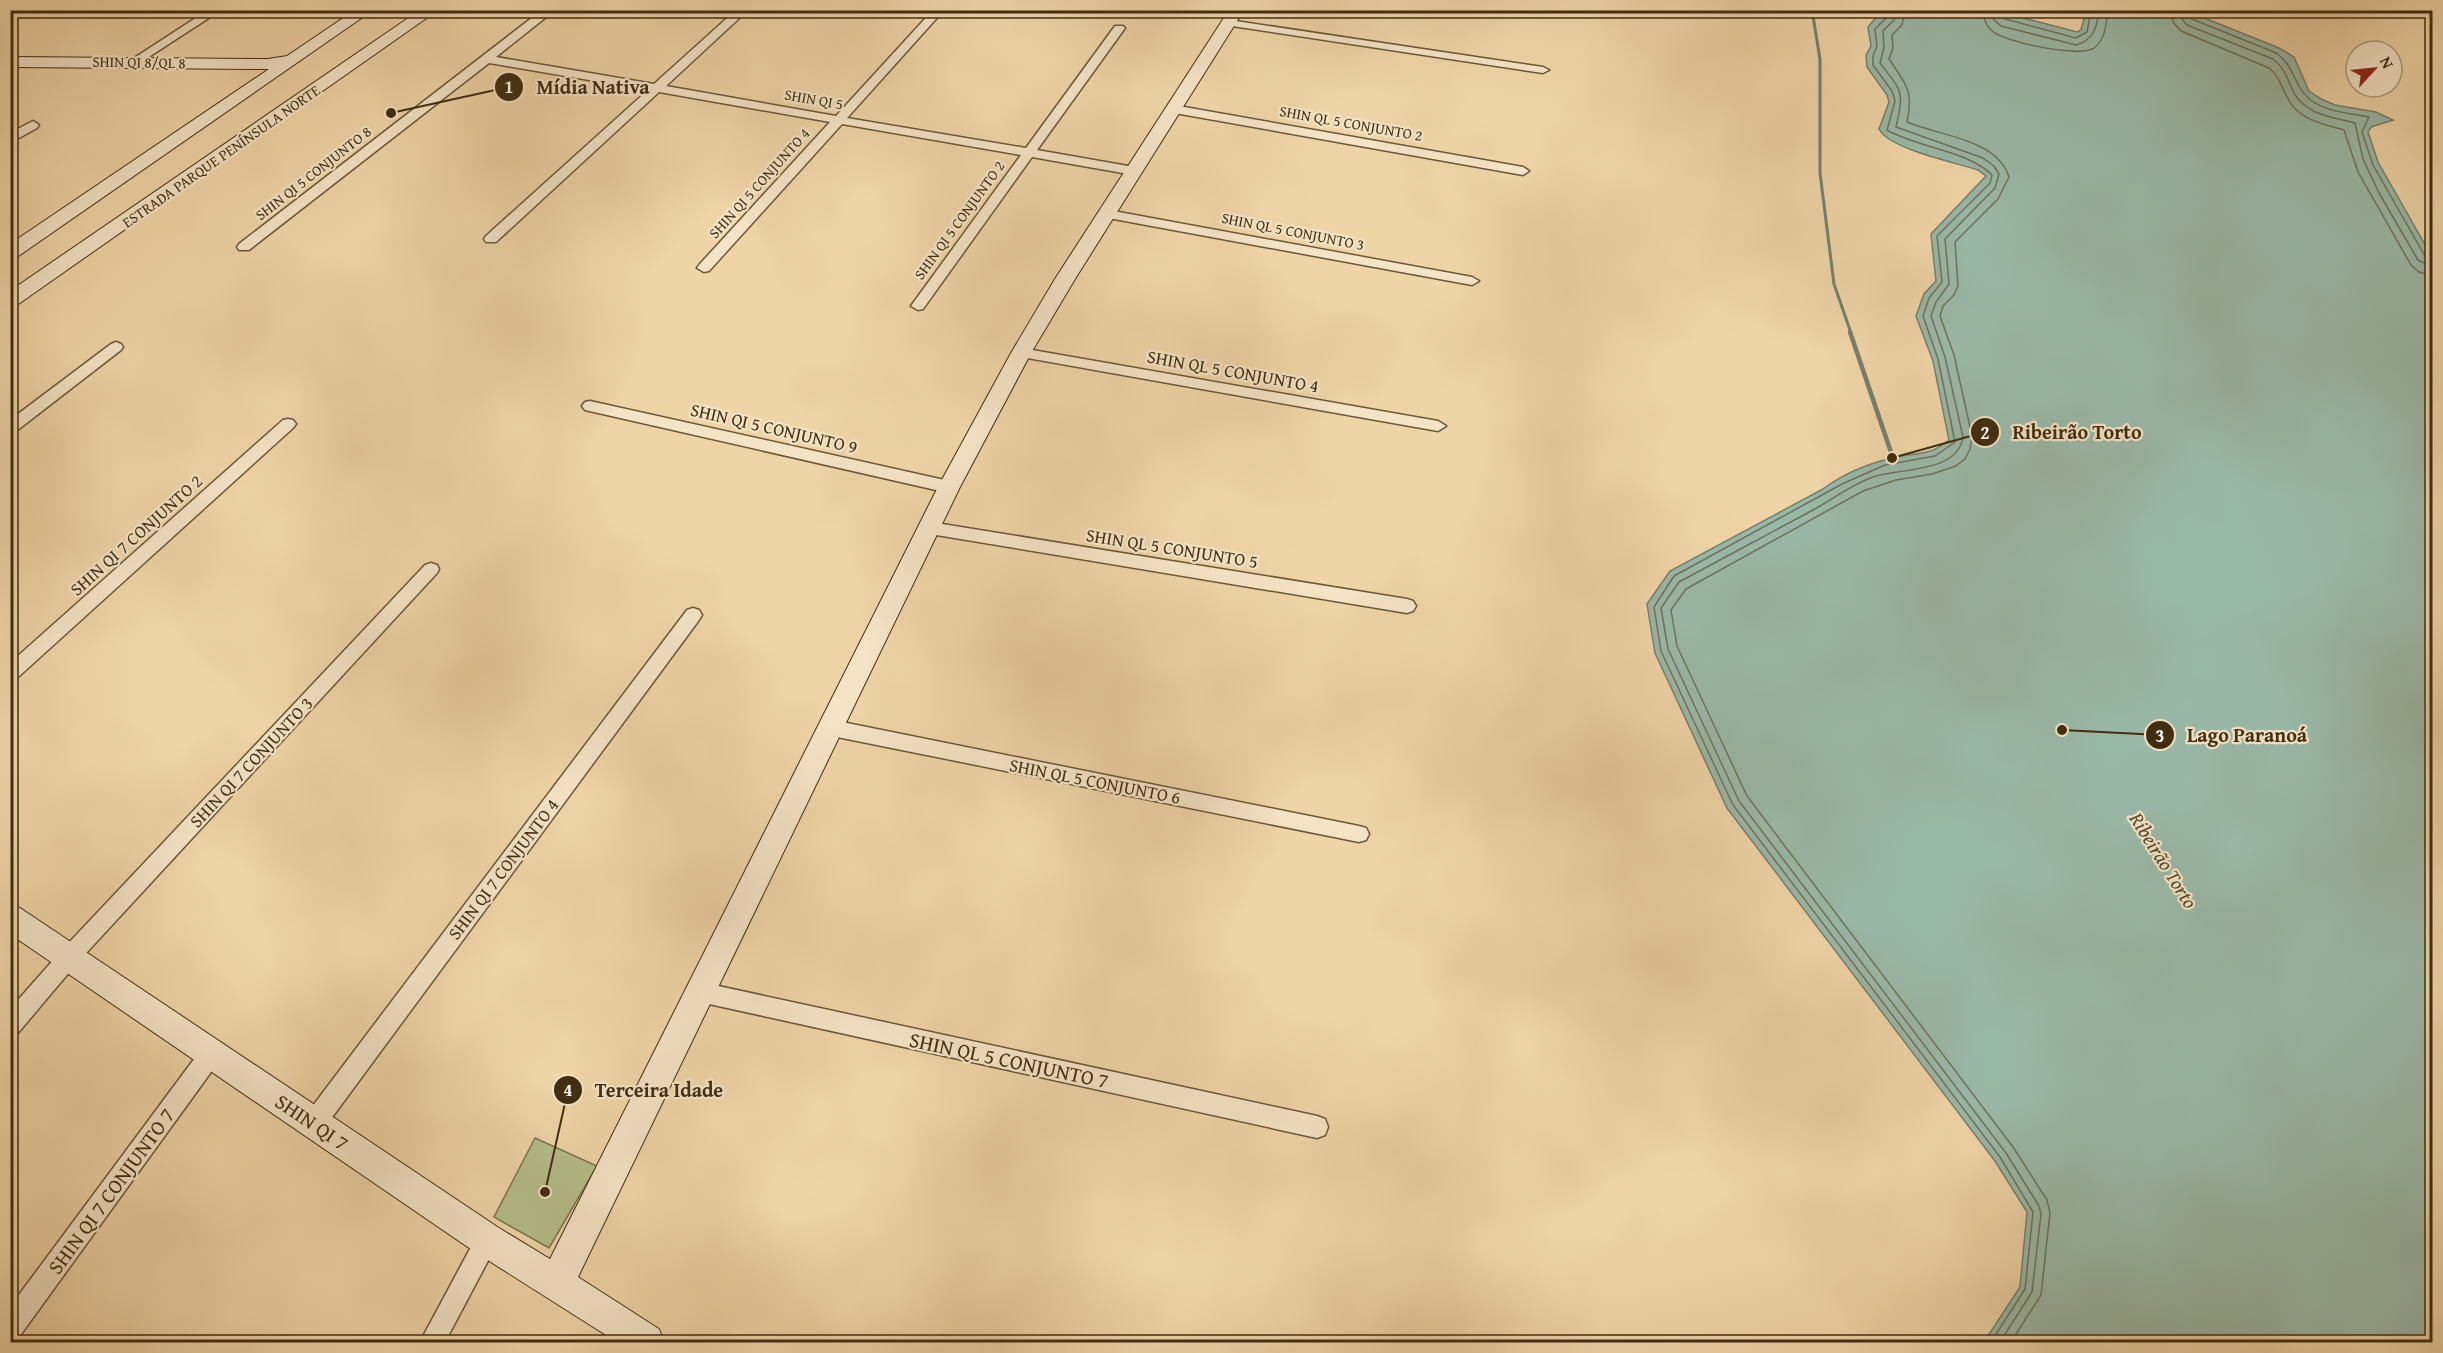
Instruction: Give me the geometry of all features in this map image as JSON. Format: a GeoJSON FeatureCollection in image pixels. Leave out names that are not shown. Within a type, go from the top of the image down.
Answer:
{"type":"FeatureCollection","features":[{"type":"Feature","properties":{"kind":"street"},"geometry":{"type":"LineString","coordinates":[[10,17],[22,10]]}},
{"type":"Feature","properties":{"kind":"street"},"geometry":{"type":"LineString","coordinates":[[134,62],[216,10]]}},
{"type":"Feature","properties":{"kind":"street","name":"SHIN QI 5 CONJUNTO 8"},"geometry":{"type":"LineString","coordinates":[[244,248],[550,10]]}},
{"type":"Feature","properties":{"kind":"street"},"geometry":{"type":"LineString","coordinates":[[491,239],[743,10]]}},
{"type":"Feature","properties":{"kind":"street","name":"SHIN QI 5 CONJUNTO 4"},"geometry":{"type":"LineString","coordinates":[[704,268],[939,10]]}},
{"type":"Feature","properties":{"kind":"street"},"geometry":{"type":"LineString","coordinates":[[2418,10],[2433,12]]}},
{"type":"Feature","properties":{"kind":"street"},"geometry":{"type":"LineString","coordinates":[[10,254],[223,123],[271,68],[291,61],[366,11]]}},
{"type":"Feature","properties":{"kind":"street"},"geometry":{"type":"LineString","coordinates":[[401,11],[413,15],[424,15]]}},
{"type":"Feature","properties":{"kind":"street"},"geometry":{"type":"LineString","coordinates":[[556,1284],[930,528],[1021,353],[1065,279],[1235,14],[1543,70]]}},
{"type":"Feature","properties":{"kind":"street","name":"ESTRADA PARQUE PENÍNSULA NORTE"},"geometry":{"type":"LineString","coordinates":[[10,301],[424,15]]}},
{"type":"Feature","properties":{"kind":"street","name":"SHIN QI 5 CONJUNTO 2"},"geometry":{"type":"LineString","coordinates":[[918,306],[1119,28]]}},
{"type":"Feature","properties":{"kind":"street","name":"SHIN QI 5"},"geometry":{"type":"LineString","coordinates":[[487,58],[1134,171]]}},
{"type":"Feature","properties":{"kind":"street","name":"SHIN QI 8/QL 8"},"geometry":{"type":"LineString","coordinates":[[10,62],[134,62],[271,68]]}},
{"type":"Feature","properties":{"kind":"street","name":"SHIN QL 5 CONJUNTO 2"},"geometry":{"type":"LineString","coordinates":[[1173,109],[1523,171]]}},
{"type":"Feature","properties":{"kind":"street"},"geometry":{"type":"LineString","coordinates":[[223,123],[262,128]]}},
{"type":"Feature","properties":{"kind":"street"},"geometry":{"type":"LineString","coordinates":[[10,139],[33,125]]}},
{"type":"Feature","properties":{"kind":"street","name":"SHIN QL 5 CONJUNTO 3"},"geometry":{"type":"LineString","coordinates":[[1108,214],[1472,281]]}},
{"type":"Feature","properties":{"kind":"street"},"geometry":{"type":"LineString","coordinates":[[10,428],[116,347]]}},
{"type":"Feature","properties":{"kind":"street","name":"SHIN QL 5 CONJUNTO 4"},"geometry":{"type":"LineString","coordinates":[[1021,353],[1438,426]]}},
{"type":"Feature","properties":{"kind":"street","name":"SHIN QI 5 CONJUNTO 9"},"geometry":{"type":"LineString","coordinates":[[590,406],[950,488]]}},
{"type":"Feature","properties":{"kind":"street","name":"SHIN QI 7 CONJUNTO 2"},"geometry":{"type":"LineString","coordinates":[[10,674],[288,424]]}},
{"type":"Feature","properties":{"kind":"street","name":"SHIN QL 5 CONJUNTO 5"},"geometry":{"type":"LineString","coordinates":[[930,528],[1407,606]]}},
{"type":"Feature","properties":{"kind":"street","name":"SHIN QI 7 CONJUNTO 3"},"geometry":{"type":"LineString","coordinates":[[70,956],[431,568]]}},
{"type":"Feature","properties":{"kind":"street","name":"SHIN QI 7 CONJUNTO 4"},"geometry":{"type":"LineString","coordinates":[[314,1123],[693,615]]}},
{"type":"Feature","properties":{"kind":"street","name":"SHIN QL 5 CONJUNTO 6"},"geometry":{"type":"LineString","coordinates":[[832,728],[1359,834]]}},
{"type":"Feature","properties":{"kind":"street","name":"SHIN QI 7"},"geometry":{"type":"LineString","coordinates":[[10,917],[487,1240],[614,1319],[646,1342]]}},
{"type":"Feature","properties":{"kind":"street"},"geometry":{"type":"LineString","coordinates":[[10,1026],[70,956]]}},
{"type":"Feature","properties":{"kind":"street","name":"SHIN QL 5 CONJUNTO 7"},"geometry":{"type":"LineString","coordinates":[[700,992],[1317,1127]]}},
{"type":"Feature","properties":{"kind":"street","name":"SHIN QI 7 CONJUNTO 7"},"geometry":{"type":"LineString","coordinates":[[10,1328],[211,1054]]}},
{"type":"Feature","properties":{"kind":"street"},"geometry":{"type":"LineString","coordinates":[[432,1342],[487,1240]]}},
{"type":"Feature","properties":{"kind":"green space"},"geometry":{"type":"Polygon","coordinates":[[[535,1138],[597,1166],[549,1248],[494,1217],[535,1138]]]}},
{"type":"Feature","properties":{"kind":"water"},"geometry":{"type":"Polygon","coordinates":[[[1889,11],[1996,11],[2077,32],[2081,30],[2086,11],[2187,11],[2279,48],[2294,57],[2309,91],[2321,99],[2335,105],[2376,112],[2393,120],[2371,127],[2368,132],[2378,162],[2432,257],[2432,1342],[1984,1342],[2020,1287],[2027,1212],[1995,1161],[1727,808],[1655,653],[1647,604],[1670,571],[1856,470],[1892,458],[1929,452],[1949,440],[1933,361],[1916,316],[1924,294],[1936,281],[1931,234],[1986,176],[1978,170],[1909,149],[1885,136],[1879,129],[1889,102],[1887,95],[1867,67],[1866,55],[1871,46],[1868,27],[1879,14],[1889,11]]]}},
{"type":"Feature","properties":{"kind":"waterway","name":"Ribeirão Torto"},"geometry":{"type":"LineString","coordinates":[[1812,10],[1820,59],[1820,173],[1834,284],[1851,333]]}},
{"type":"Feature","properties":{"kind":"waterway","name":"Ribeirão Torto"},"geometry":{"type":"LineString","coordinates":[[1850,332],[1894,461]]}},
{"type":"Feature","properties":{"kind":"place","name":"Mídia Nativa"},"geometry":{"type":"Point","coordinates":[391,113]}},
{"type":"Feature","properties":{"kind":"place","name":"Ribeirão Torto"},"geometry":{"type":"Point","coordinates":[1892,458]}},
{"type":"Feature","properties":{"kind":"place","name":"Lago Paranoá"},"geometry":{"type":"Point","coordinates":[2062,730]}},
{"type":"Feature","properties":{"kind":"place","name":"Terceira Idade"},"geometry":{"type":"Point","coordinates":[545,1192]}}]}
